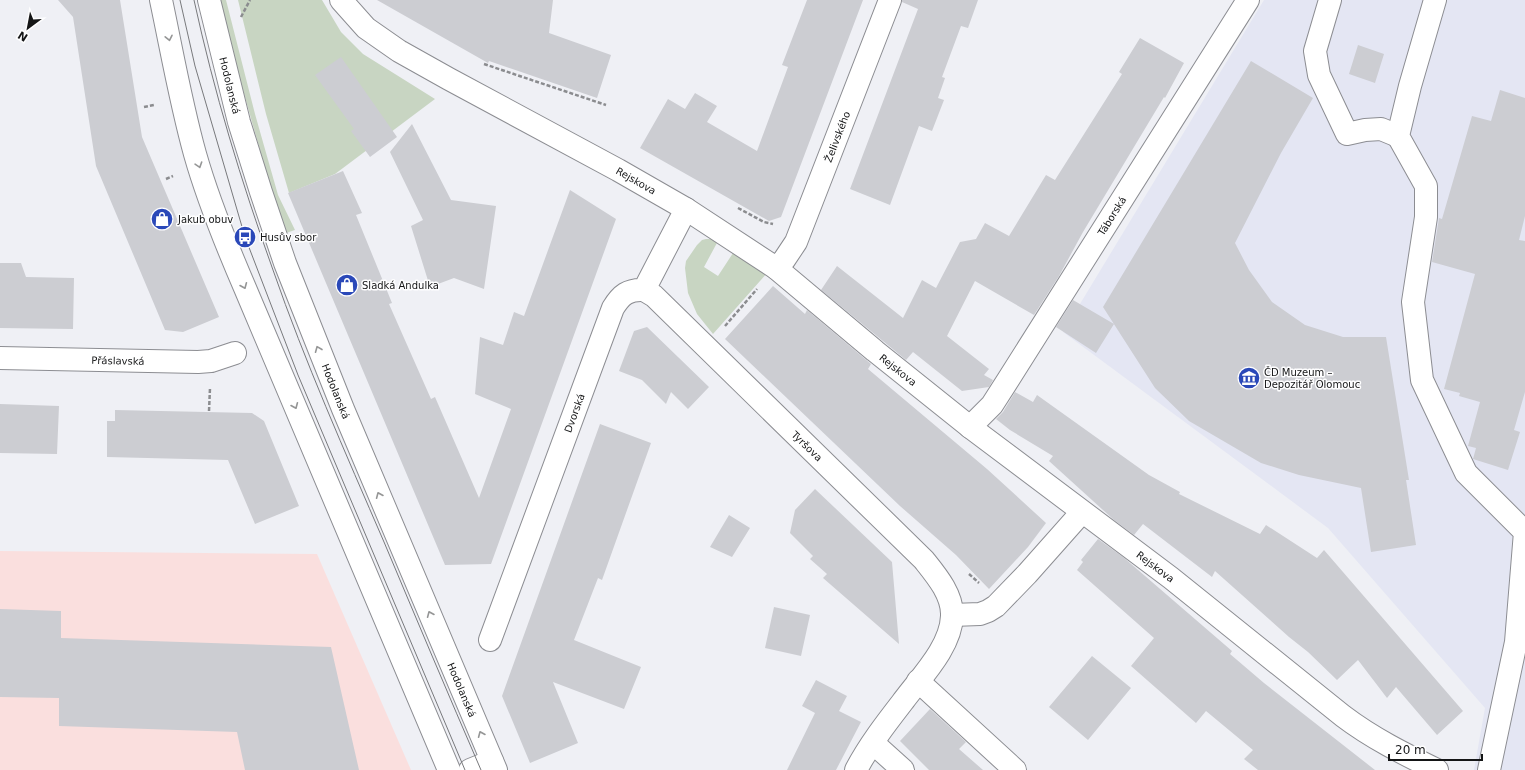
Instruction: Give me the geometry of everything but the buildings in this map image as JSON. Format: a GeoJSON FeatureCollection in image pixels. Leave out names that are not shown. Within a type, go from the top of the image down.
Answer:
{"type":"FeatureCollection","features":[{"type":"Feature","properties":{"kind":"street"},"geometry":{"type":"LineString","coordinates":[[161,0],[185,114],[196,156],[213,209],[449,770]]}},
{"type":"Feature","properties":{"kind":"street","name":"Hodolanská"},"geometry":{"type":"LineString","coordinates":[[209,0],[239,122],[285,262],[343,409],[494,766]]}},
{"type":"Feature","properties":{"kind":"street","name":"Rejskova"},"geometry":{"type":"LineString","coordinates":[[341,0],[366,28],[399,51],[618,170],[686,209],[769,276],[874,352],[970,427],[1171,578],[1358,728],[1390,747],[1437,770]]}},
{"type":"Feature","properties":{"kind":"street","name":"Želivského"},"geometry":{"type":"LineString","coordinates":[[769,276],[784,260],[796,242],[890,0]]}},
{"type":"Feature","properties":{"kind":"street","name":"Táborská"},"geometry":{"type":"LineString","coordinates":[[970,427],[992,405],[1248,0]]}},
{"type":"Feature","properties":{"kind":"street"},"geometry":{"type":"LineString","coordinates":[[1330,0],[1315,50],[1319,75],[1347,134],[1381,129],[1398,136],[1426,186],[1426,217],[1413,302],[1422,380],[1466,472],[1525,531],[1516,642],[1489,770]]}},
{"type":"Feature","properties":{"kind":"street"},"geometry":{"type":"LineString","coordinates":[[1398,136],[1410,86],[1435,0]]}},
{"type":"Feature","properties":{"kind":"street"},"geometry":{"type":"LineString","coordinates":[[644,290],[686,209]]}},
{"type":"Feature","properties":{"kind":"street","name":"Tyršova"},"geometry":{"type":"LineString","coordinates":[[644,290],[654,296],[697,337],[924,560],[946,592],[952,615],[949,631],[943,644],[934,660],[873,743],[856,770]]}},
{"type":"Feature","properties":{"kind":"street","name":"Dvorská"},"geometry":{"type":"LineString","coordinates":[[490,640],[613,308],[619,298],[627,292],[644,290]]}},
{"type":"Feature","properties":{"kind":"street","name":"Přáslavská"},"geometry":{"type":"LineString","coordinates":[[0,358],[198,362],[211,361],[235,353]]}},
{"type":"Feature","properties":{"kind":"street"},"geometry":{"type":"LineString","coordinates":[[952,615],[980,614],[996,606],[1027,574],[1082,512]]}},
{"type":"Feature","properties":{"kind":"street"},"geometry":{"type":"LineString","coordinates":[[918,681],[1015,770]]}},
{"type":"Feature","properties":{"kind":"street"},"geometry":{"type":"LineString","coordinates":[[873,743],[903,770]]}},
{"type":"Feature","properties":{"kind":"street"},"geometry":{"type":"LineString","coordinates":[[470,770],[494,766]]}},
{"type":"Feature","properties":{"kind":"path"},"geometry":{"type":"LineString","coordinates":[[240,19],[250,0]]}},
{"type":"Feature","properties":{"kind":"path"},"geometry":{"type":"LineString","coordinates":[[479,62],[606,105]]}},
{"type":"Feature","properties":{"kind":"path"},"geometry":{"type":"LineString","coordinates":[[731,204],[764,222],[777,224]]}},
{"type":"Feature","properties":{"kind":"path"},"geometry":{"type":"LineString","coordinates":[[721,331],[769,276]]}},
{"type":"Feature","properties":{"kind":"path"},"geometry":{"type":"LineString","coordinates":[[209,411],[210,385]]}},
{"type":"Feature","properties":{"kind":"path"},"geometry":{"type":"LineString","coordinates":[[963,569],[980,585]]}},
{"type":"Feature","properties":{"kind":"shaded area"},"geometry":{"type":"Polygon","coordinates":[[[1264,0],[1525,0],[1525,770],[1474,770],[1485,708],[1328,528],[1063,332],[1264,0]]]}},
{"type":"Feature","properties":{"kind":"shaded area"},"geometry":{"type":"Polygon","coordinates":[[[0,551],[317,554],[411,770],[0,770],[0,551]]]}},
{"type":"Feature","properties":{"kind":"green space"},"geometry":{"type":"Polygon","coordinates":[[[219,0],[226,0],[255,114],[278,195],[295,230],[286,233],[272,193],[219,0]]]}},
{"type":"Feature","properties":{"kind":"green space"},"geometry":{"type":"Polygon","coordinates":[[[238,0],[322,0],[341,32],[363,54],[435,99],[335,174],[289,193],[266,114],[238,0]]]}},
{"type":"Feature","properties":{"kind":"green space"},"geometry":{"type":"Polygon","coordinates":[[[706,239],[718,241],[704,267],[718,276],[735,250],[768,272],[713,334],[697,314],[688,293],[685,268],[686,261],[697,245],[702,240],[706,239]]]}},
{"type":"Feature","properties":{"kind":"tram line"},"geometry":{"type":"LineString","coordinates":[[180,0],[195,66],[245,237],[298,375],[465,770]]}},
{"type":"Feature","properties":{"kind":"tram line"},"geometry":{"type":"LineString","coordinates":[[194,0],[210,68],[229,136],[261,237],[298,339],[481,770]]}},
{"type":"Feature","properties":{"kind":"place","name":"Jakub obuv"},"geometry":{"type":"Point","coordinates":[162,219]}},
{"type":"Feature","properties":{"kind":"place","name":"Husův sbor"},"geometry":{"type":"Point","coordinates":[245,237]}},
{"type":"Feature","properties":{"kind":"place","name":"Sladká Andulka"},"geometry":{"type":"Point","coordinates":[347,285]}},
{"type":"Feature","properties":{"kind":"place","name":"ČD Muzeum – Depozitář Olomouc"},"geometry":{"type":"Point","coordinates":[1249,378]}}]}
